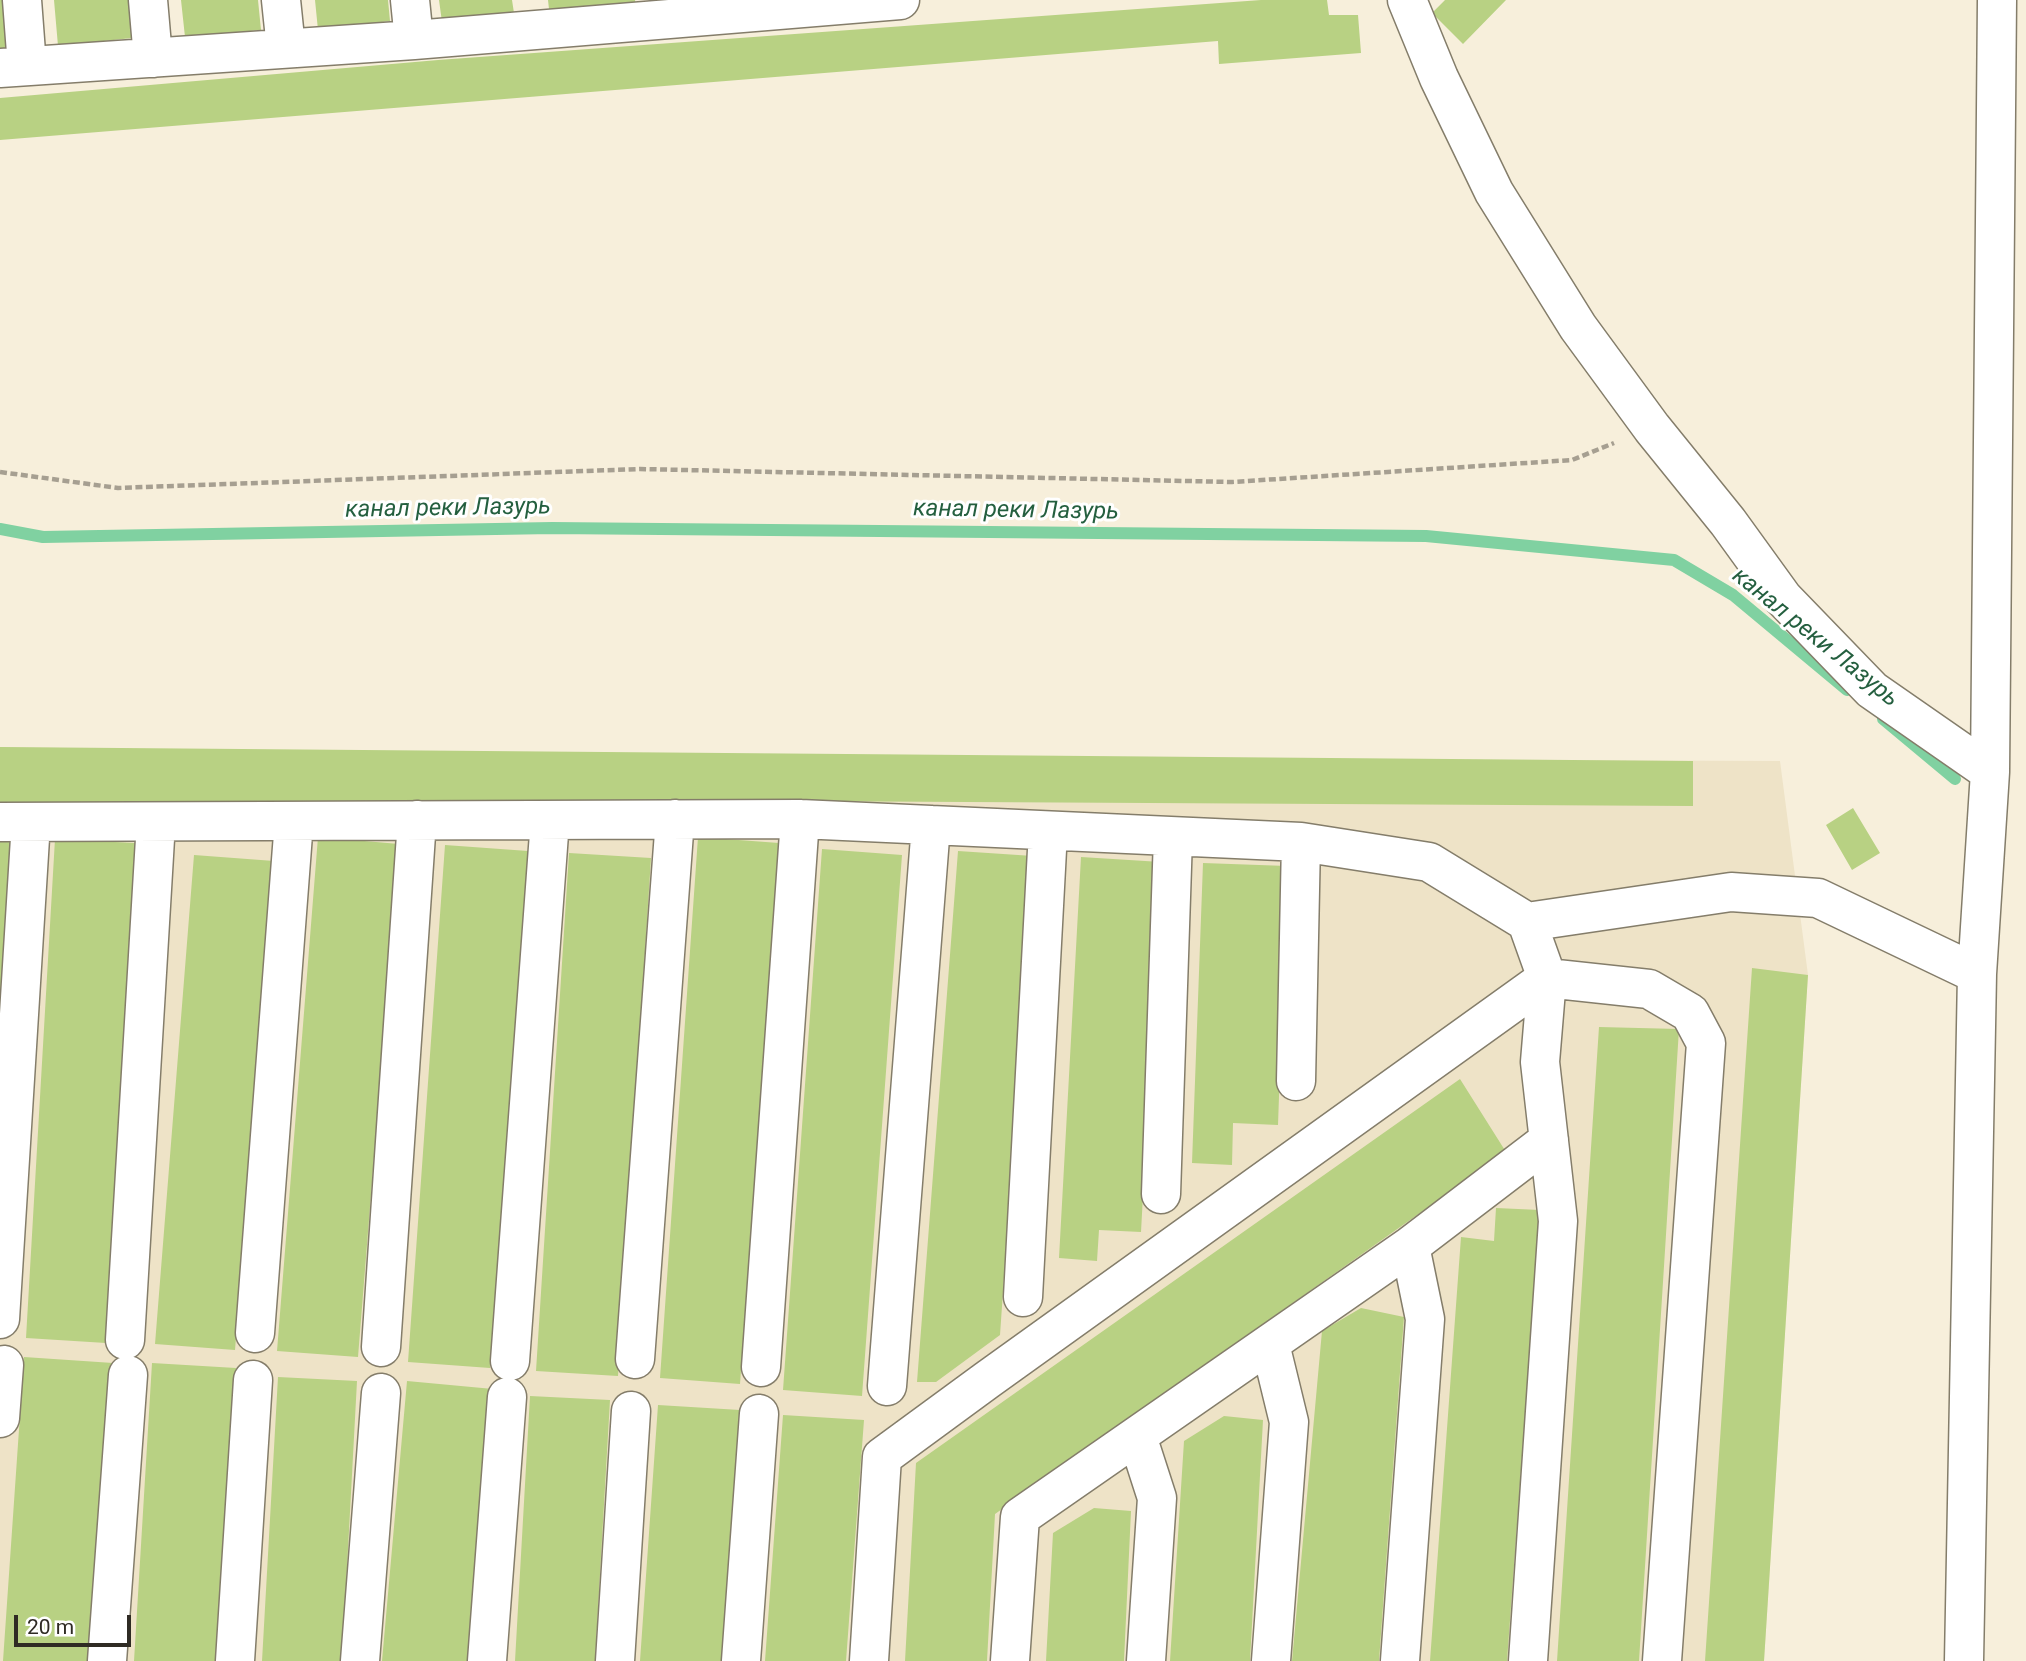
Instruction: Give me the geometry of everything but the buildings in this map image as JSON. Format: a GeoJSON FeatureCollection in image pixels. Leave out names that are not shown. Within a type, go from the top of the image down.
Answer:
{"type":"FeatureCollection","features":[{"type":"Feature","properties":{"kind":"street"},"geometry":{"type":"LineString","coordinates":[[22,0],[14,67],[414,40],[531,15],[889,0]]}},
{"type":"Feature","properties":{"kind":"street"},"geometry":{"type":"LineString","coordinates":[[148,0],[153,58]]}},
{"type":"Feature","properties":{"kind":"street"},"geometry":{"type":"LineString","coordinates":[[281,0],[286,48]]}},
{"type":"Feature","properties":{"kind":"street"},"geometry":{"type":"LineString","coordinates":[[410,0],[414,40]]}},
{"type":"Feature","properties":{"kind":"street"},"geometry":{"type":"LineString","coordinates":[[1407,0],[1439,78],[1494,192],[1578,327],[1652,428],[1728,522],[1783,598],[1872,690],[1990,772]]}},
{"type":"Feature","properties":{"kind":"street"},"geometry":{"type":"LineString","coordinates":[[1964,1661],[1977,974],[1990,772],[1997,0]]}},
{"type":"Feature","properties":{"kind":"street"},"geometry":{"type":"LineString","coordinates":[[635,1359],[675,819]]}},
{"type":"Feature","properties":{"kind":"street"},"geometry":{"type":"LineString","coordinates":[[761,1367],[800,819]]}},
{"type":"Feature","properties":{"kind":"street"},"geometry":{"type":"LineString","coordinates":[[0,1319],[15,822],[800,819],[1301,842],[1429,862],[1527,922],[1547,978],[1540,1062],[1558,1221],[1528,1661]]}},
{"type":"Feature","properties":{"kind":"street"},"geometry":{"type":"LineString","coordinates":[[381,1348],[417,820]]}},
{"type":"Feature","properties":{"kind":"street"},"geometry":{"type":"LineString","coordinates":[[487,1661],[550,820]]}},
{"type":"Feature","properties":{"kind":"street"},"geometry":{"type":"LineString","coordinates":[[255,1333],[294,821]]}},
{"type":"Feature","properties":{"kind":"street"},"geometry":{"type":"LineString","coordinates":[[107,1661],[127,1358],[156,822]]}},
{"type":"Feature","properties":{"kind":"street"},"geometry":{"type":"LineString","coordinates":[[887,1386],[931,824]]}},
{"type":"Feature","properties":{"kind":"street"},"geometry":{"type":"LineString","coordinates":[[1023,1297],[1048,831]]}},
{"type":"Feature","properties":{"kind":"street"},"geometry":{"type":"LineString","coordinates":[[1161,1194],[1173,836]]}},
{"type":"Feature","properties":{"kind":"street"},"geometry":{"type":"LineString","coordinates":[[1296,1081],[1301,842]]}},
{"type":"Feature","properties":{"kind":"street"},"geometry":{"type":"LineString","coordinates":[[1527,922],[1731,892],[1818,898],[1977,974]]}},
{"type":"Feature","properties":{"kind":"street"},"geometry":{"type":"LineString","coordinates":[[869,1661],[882,1457],[1547,978],[1649,989],[1690,1013],[1706,1042],[1662,1661]]}},
{"type":"Feature","properties":{"kind":"street"},"geometry":{"type":"LineString","coordinates":[[1010,1661],[1020,1517],[1410,1246],[1549,1140]]}},
{"type":"Feature","properties":{"kind":"street"},"geometry":{"type":"LineString","coordinates":[[1400,1661],[1425,1320],[1410,1246]]}},
{"type":"Feature","properties":{"kind":"street"},"geometry":{"type":"LineString","coordinates":[[1270,1343],[1289,1422],[1270,1661]]}},
{"type":"Feature","properties":{"kind":"street"},"geometry":{"type":"LineString","coordinates":[[0,1418],[4,1365]]}},
{"type":"Feature","properties":{"kind":"street"},"geometry":{"type":"LineString","coordinates":[[235,1661],[253,1380]]}},
{"type":"Feature","properties":{"kind":"street"},"geometry":{"type":"LineString","coordinates":[[360,1661],[382,1393]]}},
{"type":"Feature","properties":{"kind":"street"},"geometry":{"type":"LineString","coordinates":[[615,1661],[631,1410]]}},
{"type":"Feature","properties":{"kind":"street"},"geometry":{"type":"LineString","coordinates":[[741,1661],[759,1415]]}},
{"type":"Feature","properties":{"kind":"street"},"geometry":{"type":"LineString","coordinates":[[1137,1436],[1157,1498],[1146,1661]]}},
{"type":"Feature","properties":{"kind":"path"},"geometry":{"type":"LineString","coordinates":[[0,472],[118,488],[640,468],[1232,482],[1572,460],[1652,428]]}},
{"type":"Feature","properties":{"kind":"shaded area"},"geometry":{"type":"Polygon","coordinates":[[[0,747],[689,757],[1780,761],[1808,975],[1764,1661],[0,1661],[0,747]]]}},
{"type":"Feature","properties":{"kind":"waterway","name":"канал реки Лазурь"},"geometry":{"type":"LineString","coordinates":[[0,529],[43,537],[552,528],[1426,536],[1674,560],[1733,595],[1847,690]]}},
{"type":"Feature","properties":{"kind":"waterway","name":"канал реки Лазурь"},"geometry":{"type":"LineString","coordinates":[[1883,719],[1955,779]]}}]}
